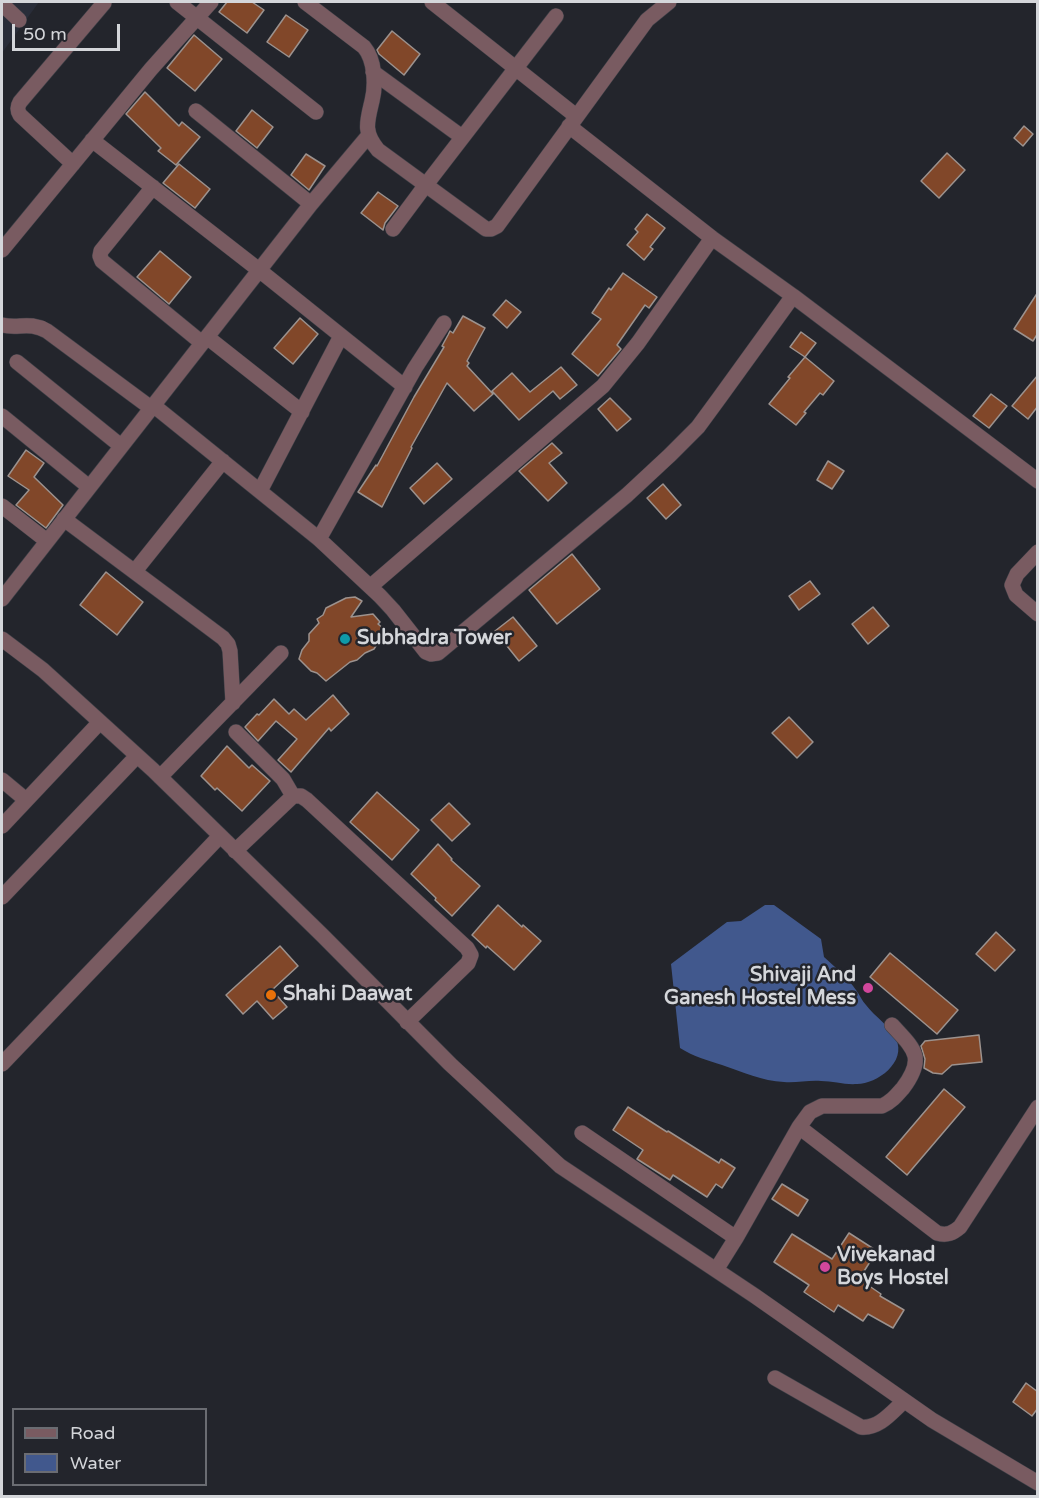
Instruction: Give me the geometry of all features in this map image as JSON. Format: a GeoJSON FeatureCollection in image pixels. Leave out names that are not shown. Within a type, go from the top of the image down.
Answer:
{"type":"FeatureCollection","features":[{"type":"Feature","properties":{"kind":"street"},"geometry":{"type":"LineString","coordinates":[[177,2],[316,112]]}},
{"type":"Feature","properties":{"kind":"street"},"geometry":{"type":"LineString","coordinates":[[2,250],[92,140],[211,2]]}},
{"type":"Feature","properties":{"kind":"street"},"geometry":{"type":"LineString","coordinates":[[304,2],[364,47],[369,56],[373,72],[373,99],[367,126],[372,143],[425,186],[486,229],[496,226],[647,20],[669,2]]}},
{"type":"Feature","properties":{"kind":"street"},"geometry":{"type":"LineString","coordinates":[[432,2],[516,68],[573,121],[712,238],[793,296],[1038,481]]}},
{"type":"Feature","properties":{"kind":"street"},"geometry":{"type":"LineString","coordinates":[[73,164],[20,115],[18,106],[104,3]]}},
{"type":"Feature","properties":{"kind":"street"},"geometry":{"type":"LineString","coordinates":[[2,4],[19,20]]}},
{"type":"Feature","properties":{"kind":"street"},"geometry":{"type":"LineString","coordinates":[[393,229],[556,16]]}},
{"type":"Feature","properties":{"kind":"street"},"geometry":{"type":"LineString","coordinates":[[373,72],[462,137]]}},
{"type":"Feature","properties":{"kind":"street"},"geometry":{"type":"LineString","coordinates":[[196,111],[311,204]]}},
{"type":"Feature","properties":{"kind":"street"},"geometry":{"type":"LineString","coordinates":[[2,599],[311,204],[369,135]]}},
{"type":"Feature","properties":{"kind":"street"},"geometry":{"type":"LineString","coordinates":[[92,140],[405,387]]}},
{"type":"Feature","properties":{"kind":"street"},"geometry":{"type":"LineString","coordinates":[[153,187],[101,251],[102,261],[302,412]]}},
{"type":"Feature","properties":{"kind":"street"},"geometry":{"type":"LineString","coordinates":[[370,586],[603,386],[638,343],[712,238]]}},
{"type":"Feature","properties":{"kind":"street"},"geometry":{"type":"LineString","coordinates":[[2,325],[40,327],[223,461],[319,539],[370,586],[393,610],[426,652],[431,654],[438,653],[627,495],[670,455],[698,427],[793,296]]}},
{"type":"Feature","properties":{"kind":"street"},"geometry":{"type":"LineString","coordinates":[[319,539],[415,368],[444,323]]}},
{"type":"Feature","properties":{"kind":"street"},"geometry":{"type":"LineString","coordinates":[[260,491],[341,336]]}},
{"type":"Feature","properties":{"kind":"street"},"geometry":{"type":"LineString","coordinates":[[18,362],[121,446]]}},
{"type":"Feature","properties":{"kind":"street"},"geometry":{"type":"LineString","coordinates":[[2,416],[89,487]]}},
{"type":"Feature","properties":{"kind":"street"},"geometry":{"type":"LineString","coordinates":[[135,571],[223,461]]}},
{"type":"Feature","properties":{"kind":"street"},"geometry":{"type":"LineString","coordinates":[[2,506],[47,541]]}},
{"type":"Feature","properties":{"kind":"street"},"geometry":{"type":"LineString","coordinates":[[64,519],[223,638],[230,651],[233,703]]}},
{"type":"Feature","properties":{"kind":"street"},"geometry":{"type":"LineString","coordinates":[[1038,552],[1017,574],[1012,585],[1016,595],[1038,614]]}},
{"type":"Feature","properties":{"kind":"street"},"geometry":{"type":"LineString","coordinates":[[2,639],[43,670],[160,777],[450,1064],[560,1167],[755,1296],[932,1420],[1038,1483]]}},
{"type":"Feature","properties":{"kind":"street"},"geometry":{"type":"LineString","coordinates":[[160,777],[281,653]]}},
{"type":"Feature","properties":{"kind":"street"},"geometry":{"type":"LineString","coordinates":[[2,826],[100,722]]}},
{"type":"Feature","properties":{"kind":"street"},"geometry":{"type":"LineString","coordinates":[[236,732],[283,779],[293,796]]}},
{"type":"Feature","properties":{"kind":"street"},"geometry":{"type":"LineString","coordinates":[[2,897],[137,756]]}},
{"type":"Feature","properties":{"kind":"street"},"geometry":{"type":"LineString","coordinates":[[2,780],[26,800]]}},
{"type":"Feature","properties":{"kind":"street"},"geometry":{"type":"LineString","coordinates":[[235,850],[293,796],[301,796],[467,948],[471,955],[468,963],[407,1022]]}},
{"type":"Feature","properties":{"kind":"street"},"geometry":{"type":"LineString","coordinates":[[2,1064],[220,836]]}},
{"type":"Feature","properties":{"kind":"street"},"geometry":{"type":"LineString","coordinates":[[716,1270],[810,1112],[822,1106],[882,1106],[895,1098],[913,1075],[915,1054],[912,1047],[892,1024]]}},
{"type":"Feature","properties":{"kind":"street"},"geometry":{"type":"LineString","coordinates":[[799,1127],[937,1233],[944,1235],[953,1233],[960,1227],[1038,1107]]}},
{"type":"Feature","properties":{"kind":"street"},"geometry":{"type":"LineString","coordinates":[[582,1133],[736,1238]]}},
{"type":"Feature","properties":{"kind":"street"},"geometry":{"type":"LineString","coordinates":[[775,1378],[861,1427],[876,1426],[904,1401]]}},
{"type":"Feature","properties":{"kind":"shaded area"},"geometry":{"type":"Polygon","coordinates":[[[2,2],[39,2],[2,53],[2,2]]]}},
{"type":"Feature","properties":{"kind":"water"},"geometry":{"type":"Polygon","coordinates":[[[765,905],[774,905],[821,939],[824,957],[849,981],[893,1034],[898,1048],[897,1056],[894,1063],[881,1076],[857,1084],[768,1080],[690,1054],[680,1048],[671,964],[727,922],[741,921],[765,905]]]}},
{"type":"Feature","properties":{"kind":"building"},"geometry":{"type":"Polygon","coordinates":[[[227,2],[252,2],[264,10],[247,33],[219,12],[227,2]]]}},
{"type":"Feature","properties":{"kind":"building"},"geometry":{"type":"Polygon","coordinates":[[[286,15],[308,30],[289,57],[267,42],[286,15]]]}},
{"type":"Feature","properties":{"kind":"building"},"geometry":{"type":"Polygon","coordinates":[[[392,31],[420,54],[404,75],[377,50],[392,31]]]}},
{"type":"Feature","properties":{"kind":"building"},"geometry":{"type":"Polygon","coordinates":[[[194,35],[222,59],[195,91],[167,68],[194,35]]]}},
{"type":"Feature","properties":{"kind":"building"},"geometry":{"type":"Polygon","coordinates":[[[145,92],[179,126],[182,122],[200,137],[176,165],[158,151],[161,148],[126,114],[145,92]]]}},
{"type":"Feature","properties":{"kind":"building"},"geometry":{"type":"Polygon","coordinates":[[[252,110],[273,127],[257,148],[236,131],[252,110]]]}},
{"type":"Feature","properties":{"kind":"building"},"geometry":{"type":"Polygon","coordinates":[[[1024,126],[1033,134],[1023,146],[1014,138],[1024,126]]]}},
{"type":"Feature","properties":{"kind":"building"},"geometry":{"type":"Polygon","coordinates":[[[947,153],[965,170],[939,198],[921,181],[947,153]]]}},
{"type":"Feature","properties":{"kind":"building"},"geometry":{"type":"Polygon","coordinates":[[[306,154],[325,166],[309,190],[291,175],[306,154]]]}},
{"type":"Feature","properties":{"kind":"building"},"geometry":{"type":"Polygon","coordinates":[[[179,164],[210,189],[195,208],[163,183],[179,164]]]}},
{"type":"Feature","properties":{"kind":"building"},"geometry":{"type":"Polygon","coordinates":[[[378,192],[398,206],[385,223],[383,230],[361,213],[378,192]]]}},
{"type":"Feature","properties":{"kind":"building"},"geometry":{"type":"Polygon","coordinates":[[[647,214],[665,228],[650,247],[653,249],[644,260],[627,245],[638,232],[635,229],[647,214]]]}},
{"type":"Feature","properties":{"kind":"building"},"geometry":{"type":"Polygon","coordinates":[[[160,251],[191,277],[169,304],[137,277],[160,251]]]}},
{"type":"Feature","properties":{"kind":"building"},"geometry":{"type":"Polygon","coordinates":[[[623,273],[657,297],[649,308],[645,305],[617,345],[621,349],[598,376],[572,354],[601,319],[592,313],[609,288],[611,290],[623,273]]]}},
{"type":"Feature","properties":{"kind":"building"},"geometry":{"type":"Polygon","coordinates":[[[1038,292],[1038,333],[1033,341],[1014,329],[1038,292]]]}},
{"type":"Feature","properties":{"kind":"building"},"geometry":{"type":"Polygon","coordinates":[[[506,300],[521,312],[507,328],[493,315],[506,300]]]}},
{"type":"Feature","properties":{"kind":"building"},"geometry":{"type":"Polygon","coordinates":[[[463,316],[485,328],[467,361],[469,363],[467,366],[493,394],[474,411],[447,383],[411,447],[382,507],[358,492],[377,466],[444,347],[442,346],[450,331],[453,333],[463,316]]]}},
{"type":"Feature","properties":{"kind":"building"},"geometry":{"type":"Polygon","coordinates":[[[300,318],[318,334],[293,364],[274,348],[300,318]]]}},
{"type":"Feature","properties":{"kind":"building"},"geometry":{"type":"Polygon","coordinates":[[[801,332],[816,343],[805,357],[790,347],[801,332]]]}},
{"type":"Feature","properties":{"kind":"building"},"geometry":{"type":"Polygon","coordinates":[[[805,357],[834,381],[823,395],[820,393],[796,425],[769,404],[805,357]]]}},
{"type":"Feature","properties":{"kind":"building"},"geometry":{"type":"Polygon","coordinates":[[[561,367],[577,385],[560,399],[553,391],[519,420],[492,391],[512,373],[530,392],[561,367]]]}},
{"type":"Feature","properties":{"kind":"building"},"geometry":{"type":"Polygon","coordinates":[[[1038,375],[1038,406],[1028,419],[1012,406],[1038,375]]]}},
{"type":"Feature","properties":{"kind":"building"},"geometry":{"type":"Polygon","coordinates":[[[991,394],[1007,406],[989,428],[973,416],[991,394]]]}},
{"type":"Feature","properties":{"kind":"building"},"geometry":{"type":"Polygon","coordinates":[[[610,398],[631,419],[617,431],[598,409],[610,398]]]}},
{"type":"Feature","properties":{"kind":"building"},"geometry":{"type":"Polygon","coordinates":[[[552,443],[562,453],[549,463],[567,483],[548,501],[519,471],[552,443]]]}},
{"type":"Feature","properties":{"kind":"building"},"geometry":{"type":"Polygon","coordinates":[[[26,450],[44,463],[34,477],[63,505],[46,528],[16,505],[29,490],[8,476],[26,450]]]}},
{"type":"Feature","properties":{"kind":"building"},"geometry":{"type":"Polygon","coordinates":[[[828,461],[844,471],[832,489],[817,480],[828,461]]]}},
{"type":"Feature","properties":{"kind":"building"},"geometry":{"type":"Polygon","coordinates":[[[437,463],[452,479],[424,504],[410,488],[437,463]]]}},
{"type":"Feature","properties":{"kind":"building"},"geometry":{"type":"Polygon","coordinates":[[[663,484],[681,505],[666,519],[647,498],[663,484]]]}},
{"type":"Feature","properties":{"kind":"building"},"geometry":{"type":"Polygon","coordinates":[[[572,554],[600,589],[557,624],[529,590],[572,554]]]}},
{"type":"Feature","properties":{"kind":"building"},"geometry":{"type":"Polygon","coordinates":[[[106,572],[143,602],[117,635],[80,605],[106,572]]]}},
{"type":"Feature","properties":{"kind":"building"},"geometry":{"type":"Polygon","coordinates":[[[810,581],[820,594],[799,610],[789,596],[810,581]]]}},
{"type":"Feature","properties":{"kind":"building","name":"Subhadra Tower"},"geometry":{"type":"Polygon","coordinates":[[[355,597],[362,601],[351,617],[373,614],[380,622],[378,624],[384,629],[374,649],[350,662],[326,681],[299,659],[302,650],[309,641],[309,634],[319,623],[317,619],[323,615],[326,608],[346,598],[355,597]]]}},
{"type":"Feature","properties":{"kind":"building"},"geometry":{"type":"Polygon","coordinates":[[[873,607],[889,626],[868,644],[852,624],[873,607]]]}},
{"type":"Feature","properties":{"kind":"building"},"geometry":{"type":"Polygon","coordinates":[[[513,617],[537,646],[519,661],[495,631],[513,617]]]}},
{"type":"Feature","properties":{"kind":"building"},"geometry":{"type":"Polygon","coordinates":[[[333,695],[349,714],[331,731],[329,728],[291,772],[278,760],[297,739],[276,721],[258,741],[245,727],[274,699],[289,714],[294,709],[306,720],[333,695]]]}},
{"type":"Feature","properties":{"kind":"building"},"geometry":{"type":"Polygon","coordinates":[[[789,717],[813,742],[797,758],[772,733],[789,717]]]}},
{"type":"Feature","properties":{"kind":"building"},"geometry":{"type":"Polygon","coordinates":[[[227,746],[249,768],[252,765],[270,781],[242,811],[201,776],[227,746]]]}},
{"type":"Feature","properties":{"kind":"building"},"geometry":{"type":"Polygon","coordinates":[[[377,792],[419,830],[392,860],[350,822],[377,792]]]}},
{"type":"Feature","properties":{"kind":"building"},"geometry":{"type":"Polygon","coordinates":[[[449,803],[470,824],[452,841],[431,820],[449,803]]]}},
{"type":"Feature","properties":{"kind":"building"},"geometry":{"type":"Polygon","coordinates":[[[438,844],[451,860],[480,886],[452,916],[411,874],[438,844]]]}},
{"type":"Feature","properties":{"kind":"building"},"geometry":{"type":"Polygon","coordinates":[[[498,905],[541,941],[514,970],[472,935],[498,905]]]}},
{"type":"Feature","properties":{"kind":"building"},"geometry":{"type":"Polygon","coordinates":[[[996,932],[1015,950],[995,971],[976,954],[996,932]]]}},
{"type":"Feature","properties":{"kind":"building"},"geometry":{"type":"Polygon","coordinates":[[[280,946],[298,966],[272,990],[287,1007],[273,1019],[257,1001],[243,1014],[226,995],[280,946]]]}},
{"type":"Feature","properties":{"kind":"building"},"geometry":{"type":"Polygon","coordinates":[[[890,953],[958,1010],[937,1034],[870,977],[890,953]]]}},
{"type":"Feature","properties":{"kind":"building"},"geometry":{"type":"Polygon","coordinates":[[[979,1035],[982,1062],[952,1065],[942,1074],[933,1073],[924,1068],[925,1059],[921,1046],[925,1041],[979,1035]]]}},
{"type":"Feature","properties":{"kind":"building"},"geometry":{"type":"Polygon","coordinates":[[[944,1089],[965,1107],[907,1175],[886,1157],[944,1089]]]}},
{"type":"Feature","properties":{"kind":"building"},"geometry":{"type":"Polygon","coordinates":[[[628,1107],[719,1163],[721,1159],[735,1168],[722,1188],[716,1184],[707,1197],[673,1175],[670,1180],[637,1159],[643,1150],[613,1130],[628,1107]]]}},
{"type":"Feature","properties":{"kind":"building"},"geometry":{"type":"Polygon","coordinates":[[[782,1184],[808,1200],[798,1216],[772,1199],[782,1184]]]}},
{"type":"Feature","properties":{"kind":"building"},"geometry":{"type":"Polygon","coordinates":[[[849,1233],[877,1251],[859,1279],[881,1294],[880,1296],[904,1310],[893,1328],[868,1314],[863,1321],[838,1305],[834,1312],[804,1292],[809,1285],[774,1262],[792,1234],[832,1259],[849,1233]]]}},
{"type":"Feature","properties":{"kind":"building"},"geometry":{"type":"Polygon","coordinates":[[[1026,1383],[1038,1392],[1038,1408],[1032,1416],[1013,1402],[1026,1383]]]}},
{"type":"Feature","properties":{"kind":"place","name":"Subhadra Tower"},"geometry":{"type":"Point","coordinates":[345,639]}},
{"type":"Feature","properties":{"kind":"place","name":"Shivaji And Ganesh Hostel Mess"},"geometry":{"type":"Point","coordinates":[868,988]}},
{"type":"Feature","properties":{"kind":"place","name":"Shahi Daawat"},"geometry":{"type":"Point","coordinates":[271,995]}},
{"type":"Feature","properties":{"kind":"place","name":"Vivekanad Boys Hostel"},"geometry":{"type":"Point","coordinates":[825,1267]}}]}
